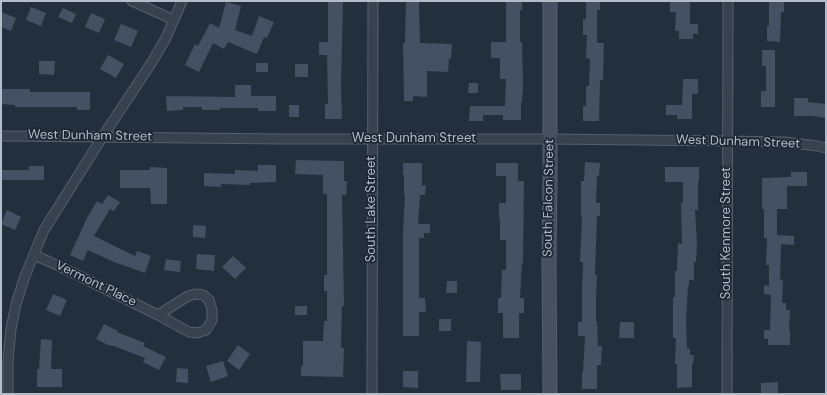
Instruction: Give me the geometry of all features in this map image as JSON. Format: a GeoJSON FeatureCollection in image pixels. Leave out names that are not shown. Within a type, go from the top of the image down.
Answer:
{"type":"FeatureCollection","features":[{"type":"Feature","properties":{"kind":"street"},"geometry":{"type":"LineString","coordinates":[[132,1],[174,20]]}},
{"type":"Feature","properties":{"kind":"street"},"geometry":{"type":"LineString","coordinates":[[8,394],[8,360],[11,329],[16,304],[25,276],[44,230],[103,136],[152,62],[166,38],[182,1]]}},
{"type":"Feature","properties":{"kind":"street","name":"South Lake Street"},"geometry":{"type":"LineString","coordinates":[[372,394],[373,1]]}},
{"type":"Feature","properties":{"kind":"street","name":"South Falcon Street"},"geometry":{"type":"LineString","coordinates":[[550,1],[550,394]]}},
{"type":"Feature","properties":{"kind":"street","name":"South Kenmore Street"},"geometry":{"type":"LineString","coordinates":[[727,394],[728,1]]}},
{"type":"Feature","properties":{"kind":"street","name":"West Dunham Street"},"geometry":{"type":"LineString","coordinates":[[1,136],[728,141],[785,142],[826,148]]}},
{"type":"Feature","properties":{"kind":"street","name":"Vermont Place"},"geometry":{"type":"LineString","coordinates":[[34,255],[158,315],[188,332],[197,333],[206,330],[212,320],[212,310],[209,300],[203,295],[196,294],[188,296],[158,315]]}},
{"type":"Feature","properties":{"kind":"building"},"geometry":{"type":"Polygon","coordinates":[[[328,1],[343,1],[341,87],[342,119],[325,119],[325,104],[328,104],[327,55],[319,55],[319,42],[328,42],[328,1]]]}},
{"type":"Feature","properties":{"kind":"building"},"geometry":{"type":"Polygon","coordinates":[[[406,1],[419,1],[420,43],[452,44],[448,72],[427,71],[427,97],[413,96],[413,101],[404,101],[403,43],[405,43],[406,1]]]}},
{"type":"Feature","properties":{"kind":"building"},"geometry":{"type":"Polygon","coordinates":[[[506,1],[522,1],[522,10],[520,10],[520,42],[522,42],[523,86],[521,120],[503,120],[503,115],[483,115],[483,121],[469,121],[470,106],[505,106],[506,79],[500,79],[500,58],[491,58],[491,42],[506,42],[506,1]]]}},
{"type":"Feature","properties":{"kind":"building"},"geometry":{"type":"Polygon","coordinates":[[[586,1],[600,1],[600,10],[597,10],[597,43],[604,43],[603,80],[600,80],[599,121],[583,121],[583,106],[586,106],[586,86],[589,86],[590,59],[586,58],[587,35],[583,35],[583,19],[586,19],[586,1]]]}},
{"type":"Feature","properties":{"kind":"building"},"geometry":{"type":"Polygon","coordinates":[[[670,1],[690,1],[690,24],[698,24],[698,34],[693,34],[693,39],[679,39],[679,31],[675,31],[676,12],[670,12],[670,1]]]}},
{"type":"Feature","properties":{"kind":"building"},"geometry":{"type":"Polygon","coordinates":[[[769,1],[784,1],[784,12],[781,12],[780,42],[767,41],[767,26],[769,26],[769,1]]]}},
{"type":"Feature","properties":{"kind":"building"},"geometry":{"type":"Polygon","coordinates":[[[226,2],[241,6],[235,30],[252,36],[259,16],[274,22],[267,38],[264,37],[257,54],[228,42],[224,49],[213,43],[199,72],[185,65],[195,44],[198,46],[210,23],[219,28],[226,2]]]}},
{"type":"Feature","properties":{"kind":"building"},"geometry":{"type":"Polygon","coordinates":[[[31,7],[46,13],[41,26],[26,20],[31,7]]]}},
{"type":"Feature","properties":{"kind":"building"},"geometry":{"type":"Polygon","coordinates":[[[63,8],[76,14],[72,23],[58,17],[63,8]]]}},
{"type":"Feature","properties":{"kind":"building"},"geometry":{"type":"Polygon","coordinates":[[[1,12],[16,18],[11,31],[1,27],[1,12]]]}},
{"type":"Feature","properties":{"kind":"building"},"geometry":{"type":"Polygon","coordinates":[[[91,13],[105,19],[99,33],[85,27],[91,13]]]}},
{"type":"Feature","properties":{"kind":"building"},"geometry":{"type":"Polygon","coordinates":[[[121,24],[138,31],[131,47],[114,40],[121,24]]]}},
{"type":"Feature","properties":{"kind":"building"},"geometry":{"type":"Polygon","coordinates":[[[762,50],[775,50],[775,107],[761,107],[761,91],[766,91],[766,66],[762,66],[762,50]]]}},
{"type":"Feature","properties":{"kind":"building"},"geometry":{"type":"Polygon","coordinates":[[[108,55],[124,64],[116,78],[100,69],[108,55]]]}},
{"type":"Feature","properties":{"kind":"building"},"geometry":{"type":"Polygon","coordinates":[[[39,61],[55,61],[54,75],[39,74],[39,61]]]}},
{"type":"Feature","properties":{"kind":"building"},"geometry":{"type":"Polygon","coordinates":[[[256,63],[268,63],[268,72],[256,72],[256,63]]]}},
{"type":"Feature","properties":{"kind":"building"},"geometry":{"type":"Polygon","coordinates":[[[295,64],[308,64],[308,77],[295,77],[295,64]]]}},
{"type":"Feature","properties":{"kind":"building"},"geometry":{"type":"Polygon","coordinates":[[[683,79],[698,79],[698,94],[692,94],[692,119],[677,119],[677,115],[666,115],[666,105],[682,105],[683,79]]]}},
{"type":"Feature","properties":{"kind":"building"},"geometry":{"type":"Polygon","coordinates":[[[469,83],[478,83],[478,93],[468,93],[469,83]]]}},
{"type":"Feature","properties":{"kind":"building"},"geometry":{"type":"Polygon","coordinates":[[[235,85],[251,85],[251,96],[276,96],[276,111],[258,111],[258,108],[220,108],[220,110],[202,110],[202,107],[183,107],[183,110],[167,111],[166,96],[235,97],[235,85]]]}},
{"type":"Feature","properties":{"kind":"building"},"geometry":{"type":"Polygon","coordinates":[[[1,89],[30,89],[30,92],[90,92],[90,110],[77,110],[77,107],[15,107],[15,105],[1,104],[1,89]]]}},
{"type":"Feature","properties":{"kind":"building"},"geometry":{"type":"Polygon","coordinates":[[[794,98],[808,98],[808,102],[826,104],[826,118],[794,116],[794,98]]]}},
{"type":"Feature","properties":{"kind":"building"},"geometry":{"type":"Polygon","coordinates":[[[289,105],[299,105],[299,117],[289,117],[289,105]]]}},
{"type":"Feature","properties":{"kind":"building"},"geometry":{"type":"Polygon","coordinates":[[[296,160],[344,161],[344,181],[347,181],[346,195],[342,195],[344,306],[342,306],[341,348],[344,348],[343,377],[301,376],[301,366],[303,366],[303,341],[323,341],[324,321],[327,321],[327,291],[324,291],[324,275],[327,275],[327,194],[323,194],[323,175],[295,174],[296,160]]]}},
{"type":"Feature","properties":{"kind":"building"},"geometry":{"type":"Polygon","coordinates":[[[585,162],[600,163],[599,176],[597,176],[596,203],[600,203],[600,216],[597,216],[595,275],[597,275],[596,322],[598,346],[602,346],[601,365],[597,365],[597,389],[582,389],[585,336],[578,336],[578,322],[582,322],[583,262],[580,262],[582,216],[581,181],[584,181],[585,162]]]}},
{"type":"Feature","properties":{"kind":"building"},"geometry":{"type":"Polygon","coordinates":[[[403,163],[422,163],[422,186],[426,185],[425,195],[420,195],[418,224],[430,224],[430,233],[424,233],[424,238],[419,238],[419,298],[425,298],[426,312],[419,312],[419,336],[403,336],[403,232],[405,195],[403,163]]]}},
{"type":"Feature","properties":{"kind":"building"},"geometry":{"type":"Polygon","coordinates":[[[496,163],[518,163],[518,181],[524,181],[523,263],[520,298],[524,298],[524,313],[519,313],[519,338],[503,338],[503,313],[498,313],[498,298],[501,298],[502,270],[506,270],[506,240],[500,240],[499,203],[506,203],[506,176],[496,176],[496,163]]]}},
{"type":"Feature","properties":{"kind":"building"},"geometry":{"type":"Polygon","coordinates":[[[258,165],[276,165],[276,182],[250,183],[250,185],[221,184],[221,187],[204,186],[204,173],[235,174],[235,170],[258,171],[258,165]]]}},
{"type":"Feature","properties":{"kind":"building"},"geometry":{"type":"Polygon","coordinates":[[[29,166],[44,166],[44,180],[1,180],[1,170],[29,170],[29,166]]]}},
{"type":"Feature","properties":{"kind":"building"},"geometry":{"type":"Polygon","coordinates":[[[150,167],[167,168],[167,204],[151,204],[150,188],[120,188],[120,170],[150,170],[150,167]]]}},
{"type":"Feature","properties":{"kind":"building"},"geometry":{"type":"Polygon","coordinates":[[[665,167],[699,167],[698,210],[695,210],[697,244],[696,262],[694,262],[694,280],[689,280],[688,286],[686,322],[687,349],[690,349],[690,355],[694,355],[692,364],[692,387],[677,388],[677,364],[675,364],[676,338],[673,338],[673,297],[675,297],[675,271],[677,271],[678,243],[682,244],[681,203],[683,203],[683,182],[665,182],[665,167]]]}},
{"type":"Feature","properties":{"kind":"building"},"geometry":{"type":"Polygon","coordinates":[[[791,172],[807,172],[807,186],[787,186],[787,209],[777,209],[777,235],[794,236],[794,245],[781,244],[780,279],[783,280],[782,303],[786,303],[786,310],[790,310],[790,345],[768,345],[768,339],[764,339],[764,330],[770,330],[771,295],[764,294],[764,285],[769,286],[769,265],[766,265],[767,238],[764,238],[762,178],[791,177],[791,172]]]}},
{"type":"Feature","properties":{"kind":"building"},"geometry":{"type":"Polygon","coordinates":[[[108,195],[120,202],[114,211],[110,209],[94,236],[135,256],[137,251],[151,256],[145,273],[114,262],[88,250],[83,261],[70,255],[87,218],[97,201],[102,204],[108,195]]]}},
{"type":"Feature","properties":{"kind":"building"},"geometry":{"type":"Polygon","coordinates":[[[7,210],[21,217],[15,230],[1,224],[7,210]]]}},
{"type":"Feature","properties":{"kind":"building"},"geometry":{"type":"Polygon","coordinates":[[[193,225],[206,226],[205,238],[193,237],[193,225]]]}},
{"type":"Feature","properties":{"kind":"building"},"geometry":{"type":"Polygon","coordinates":[[[197,254],[215,255],[214,271],[196,269],[197,254]]]}},
{"type":"Feature","properties":{"kind":"building"},"geometry":{"type":"Polygon","coordinates":[[[233,256],[246,268],[235,279],[222,267],[233,256]]]}},
{"type":"Feature","properties":{"kind":"building"},"geometry":{"type":"Polygon","coordinates":[[[166,259],[181,261],[180,272],[164,270],[166,259]]]}},
{"type":"Feature","properties":{"kind":"building"},"geometry":{"type":"Polygon","coordinates":[[[447,281],[457,281],[457,293],[446,293],[447,281]]]}},
{"type":"Feature","properties":{"kind":"building"},"geometry":{"type":"Polygon","coordinates":[[[53,294],[67,300],[60,316],[46,310],[53,294]]]}},
{"type":"Feature","properties":{"kind":"building"},"geometry":{"type":"Polygon","coordinates":[[[295,306],[307,306],[307,315],[295,315],[295,306]]]}},
{"type":"Feature","properties":{"kind":"building"},"geometry":{"type":"Polygon","coordinates":[[[439,319],[451,319],[451,331],[439,331],[439,319]]]}},
{"type":"Feature","properties":{"kind":"building"},"geometry":{"type":"Polygon","coordinates":[[[620,322],[634,322],[634,338],[619,338],[620,322]]]}},
{"type":"Feature","properties":{"kind":"building"},"geometry":{"type":"Polygon","coordinates":[[[104,324],[118,331],[117,332],[145,343],[143,346],[166,357],[159,370],[143,362],[145,358],[111,345],[110,346],[96,339],[104,324]]]}},
{"type":"Feature","properties":{"kind":"building"},"geometry":{"type":"Polygon","coordinates":[[[41,339],[52,340],[51,369],[62,369],[62,387],[37,387],[37,369],[39,369],[41,339]]]}},
{"type":"Feature","properties":{"kind":"building"},"geometry":{"type":"Polygon","coordinates":[[[467,341],[481,342],[480,382],[466,382],[467,341]]]}},
{"type":"Feature","properties":{"kind":"building"},"geometry":{"type":"Polygon","coordinates":[[[238,345],[250,354],[239,370],[227,361],[238,345]]]}},
{"type":"Feature","properties":{"kind":"building"},"geometry":{"type":"Polygon","coordinates":[[[223,361],[228,376],[211,382],[206,366],[223,361]]]}},
{"type":"Feature","properties":{"kind":"building"},"geometry":{"type":"Polygon","coordinates":[[[177,368],[188,369],[188,383],[176,382],[177,368]]]}},
{"type":"Feature","properties":{"kind":"building"},"geometry":{"type":"Polygon","coordinates":[[[403,371],[418,371],[418,388],[403,387],[403,371]]]}},
{"type":"Feature","properties":{"kind":"building"},"geometry":{"type":"Polygon","coordinates":[[[500,374],[521,374],[521,390],[501,390],[500,374]]]}},
{"type":"Feature","properties":{"kind":"building"},"geometry":{"type":"Polygon","coordinates":[[[778,382],[778,394],[761,394],[761,383],[778,382]]]}}]}
